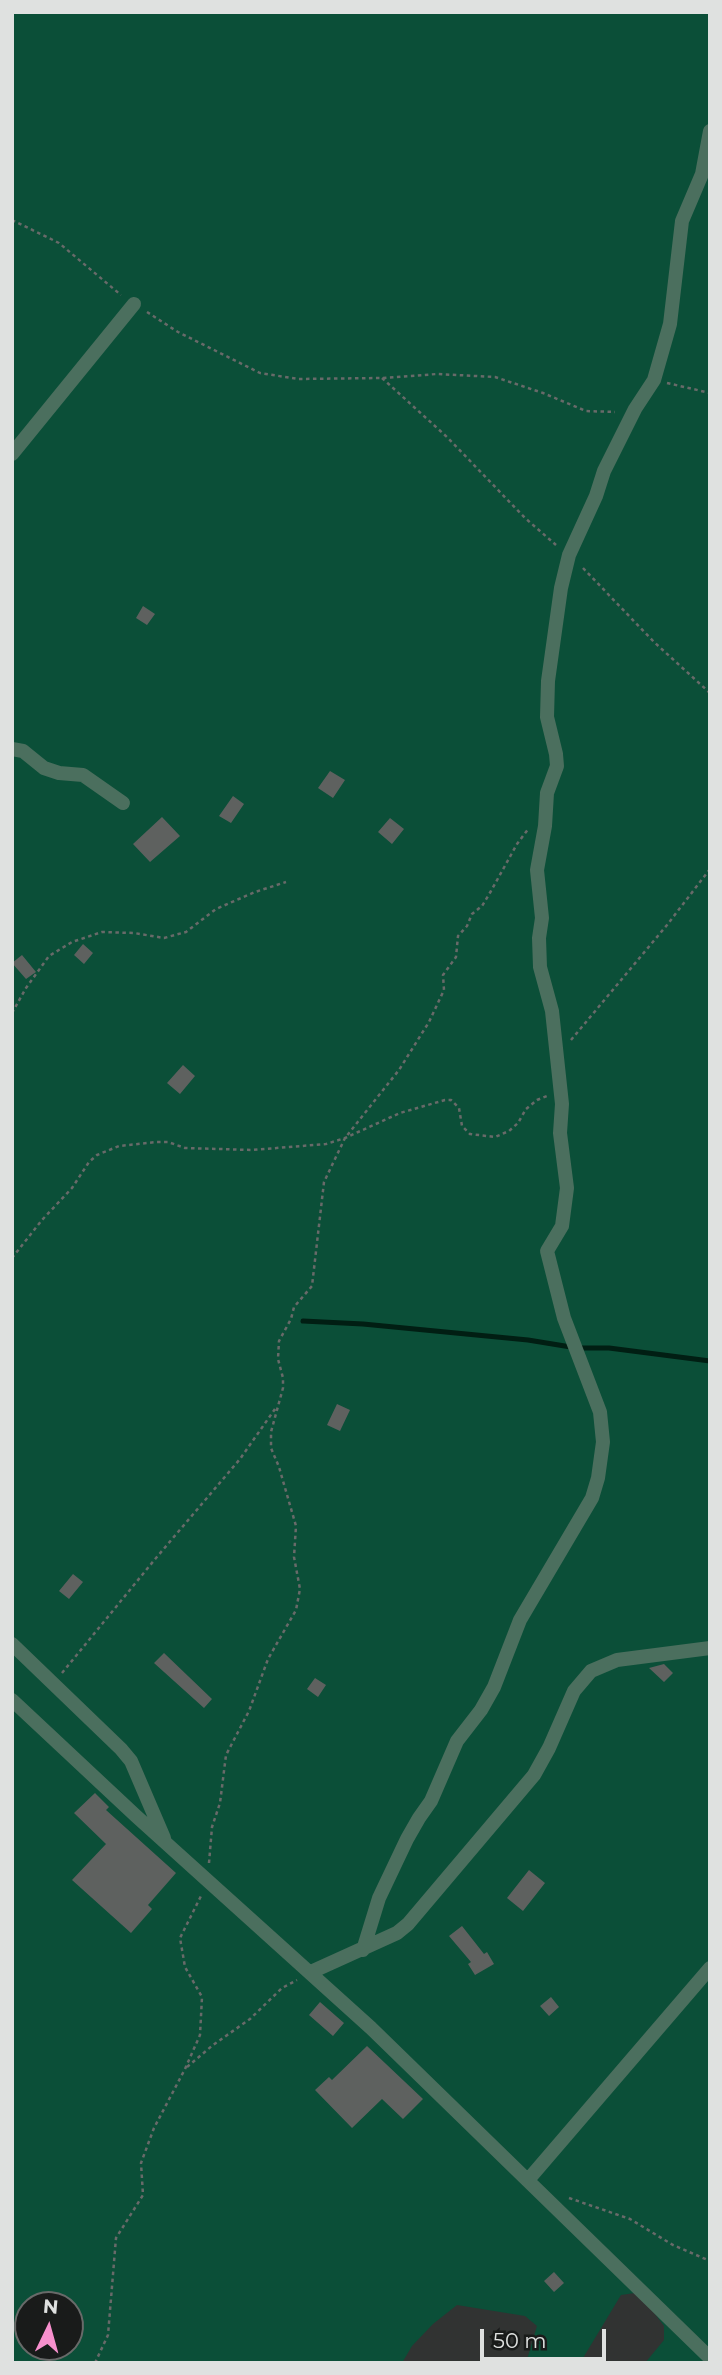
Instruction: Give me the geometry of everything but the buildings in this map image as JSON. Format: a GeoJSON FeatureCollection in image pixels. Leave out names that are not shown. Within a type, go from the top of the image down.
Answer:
{"type":"FeatureCollection","features":[{"type":"Feature","properties":{"kind":"street"},"geometry":{"type":"LineString","coordinates":[[363,1950],[379,1898],[419,1818],[431,1801],[457,1741],[481,1710],[494,1687],[520,1620],[596,1490],[604,1441],[600,1412],[564,1318],[547,1251],[562,1226],[566,1207],[565,1163],[560,1133],[560,1085],[552,1011],[545,990],[539,948],[542,918],[537,870],[547,793],[557,766],[547,717],[548,681],[569,555],[596,496],[604,471],[635,409],[654,380],[670,324],[682,220],[702,174],[710,131]]}},
{"type":"Feature","properties":{"kind":"street"},"geometry":{"type":"LineString","coordinates":[[12,454],[134,304]]}},
{"type":"Feature","properties":{"kind":"street"},"geometry":{"type":"LineString","coordinates":[[12,749],[34,757],[44,768],[83,775],[122,803]]}},
{"type":"Feature","properties":{"kind":"street"},"geometry":{"type":"LineString","coordinates":[[12,1644],[131,1761],[166,1843]]}},
{"type":"Feature","properties":{"kind":"street"},"geometry":{"type":"LineString","coordinates":[[311,1972],[363,1950],[397,1933],[408,1924],[534,1775],[574,1691],[591,1671],[617,1660],[710,1648]]}},
{"type":"Feature","properties":{"kind":"street"},"geometry":{"type":"LineString","coordinates":[[12,1700],[166,1843],[311,1972],[710,2358]]}},
{"type":"Feature","properties":{"kind":"street"},"geometry":{"type":"LineString","coordinates":[[534,2186],[710,1968]]}},
{"type":"Feature","properties":{"kind":"path"},"geometry":{"type":"LineString","coordinates":[[12,220],[59,243],[106,284],[178,332],[260,373],[299,379],[436,374],[495,377],[586,411],[612,413],[635,409]]}},
{"type":"Feature","properties":{"kind":"path"},"geometry":{"type":"LineString","coordinates":[[382,378],[447,437],[525,518],[598,582],[654,642],[710,693]]}},
{"type":"Feature","properties":{"kind":"path"},"geometry":{"type":"LineString","coordinates":[[654,380],[710,393]]}},
{"type":"Feature","properties":{"kind":"path"},"geometry":{"type":"LineString","coordinates":[[95,2363],[108,2335],[116,2238],[143,2195],[141,2163],[154,2128],[200,2035],[201,1997],[185,1967],[180,1938],[208,1881],[212,1827],[220,1803],[226,1755],[248,1710],[268,1659],[296,1610],[300,1589],[294,1557],[296,1526],[279,1466],[271,1448],[271,1432],[283,1378],[278,1359],[279,1341],[294,1307],[313,1286],[324,1182],[345,1138],[399,1070],[429,1023],[444,989],[443,975],[456,957],[458,936],[467,926],[472,914],[482,906],[524,832],[545,810]]}},
{"type":"Feature","properties":{"kind":"path"},"geometry":{"type":"LineString","coordinates":[[556,1061],[583,1023],[667,925],[710,869]]}},
{"type":"Feature","properties":{"kind":"path"},"geometry":{"type":"LineString","coordinates":[[12,1013],[49,956],[72,942],[102,932],[164,938],[186,932],[216,909],[286,881]]}},
{"type":"Feature","properties":{"kind":"path"},"geometry":{"type":"LineString","coordinates":[[12,1258],[72,1188],[89,1161],[119,1146],[157,1142],[185,1148],[252,1150],[326,1144],[400,1113],[445,1100],[451,1100],[459,1108],[462,1126],[470,1133],[495,1137],[509,1131],[518,1123],[526,1109],[537,1100],[549,1096],[560,1085]]}},
{"type":"Feature","properties":{"kind":"path"},"geometry":{"type":"LineString","coordinates":[[54,1684],[240,1459],[277,1407]]}},
{"type":"Feature","properties":{"kind":"path"},"geometry":{"type":"LineString","coordinates":[[185,2069],[250,2019],[282,1989],[311,1972]]}},
{"type":"Feature","properties":{"kind":"path"},"geometry":{"type":"LineString","coordinates":[[534,2186],[630,2218],[673,2245],[710,2261]]}},
{"type":"Feature","properties":{"kind":"green space"},"geometry":{"type":"Polygon","coordinates":[[[12,12],[710,12],[710,2363],[645,2363],[664,2340],[664,2326],[646,2302],[635,2293],[621,2295],[580,2363],[526,2363],[537,2326],[525,2316],[457,2305],[433,2324],[412,2346],[402,2363],[12,2363],[12,12]]]}},
{"type":"Feature","properties":{"kind":"waterway"},"geometry":{"type":"LineString","coordinates":[[303,1321],[528,1340],[577,1348],[609,1348],[710,1361]]}}]}
